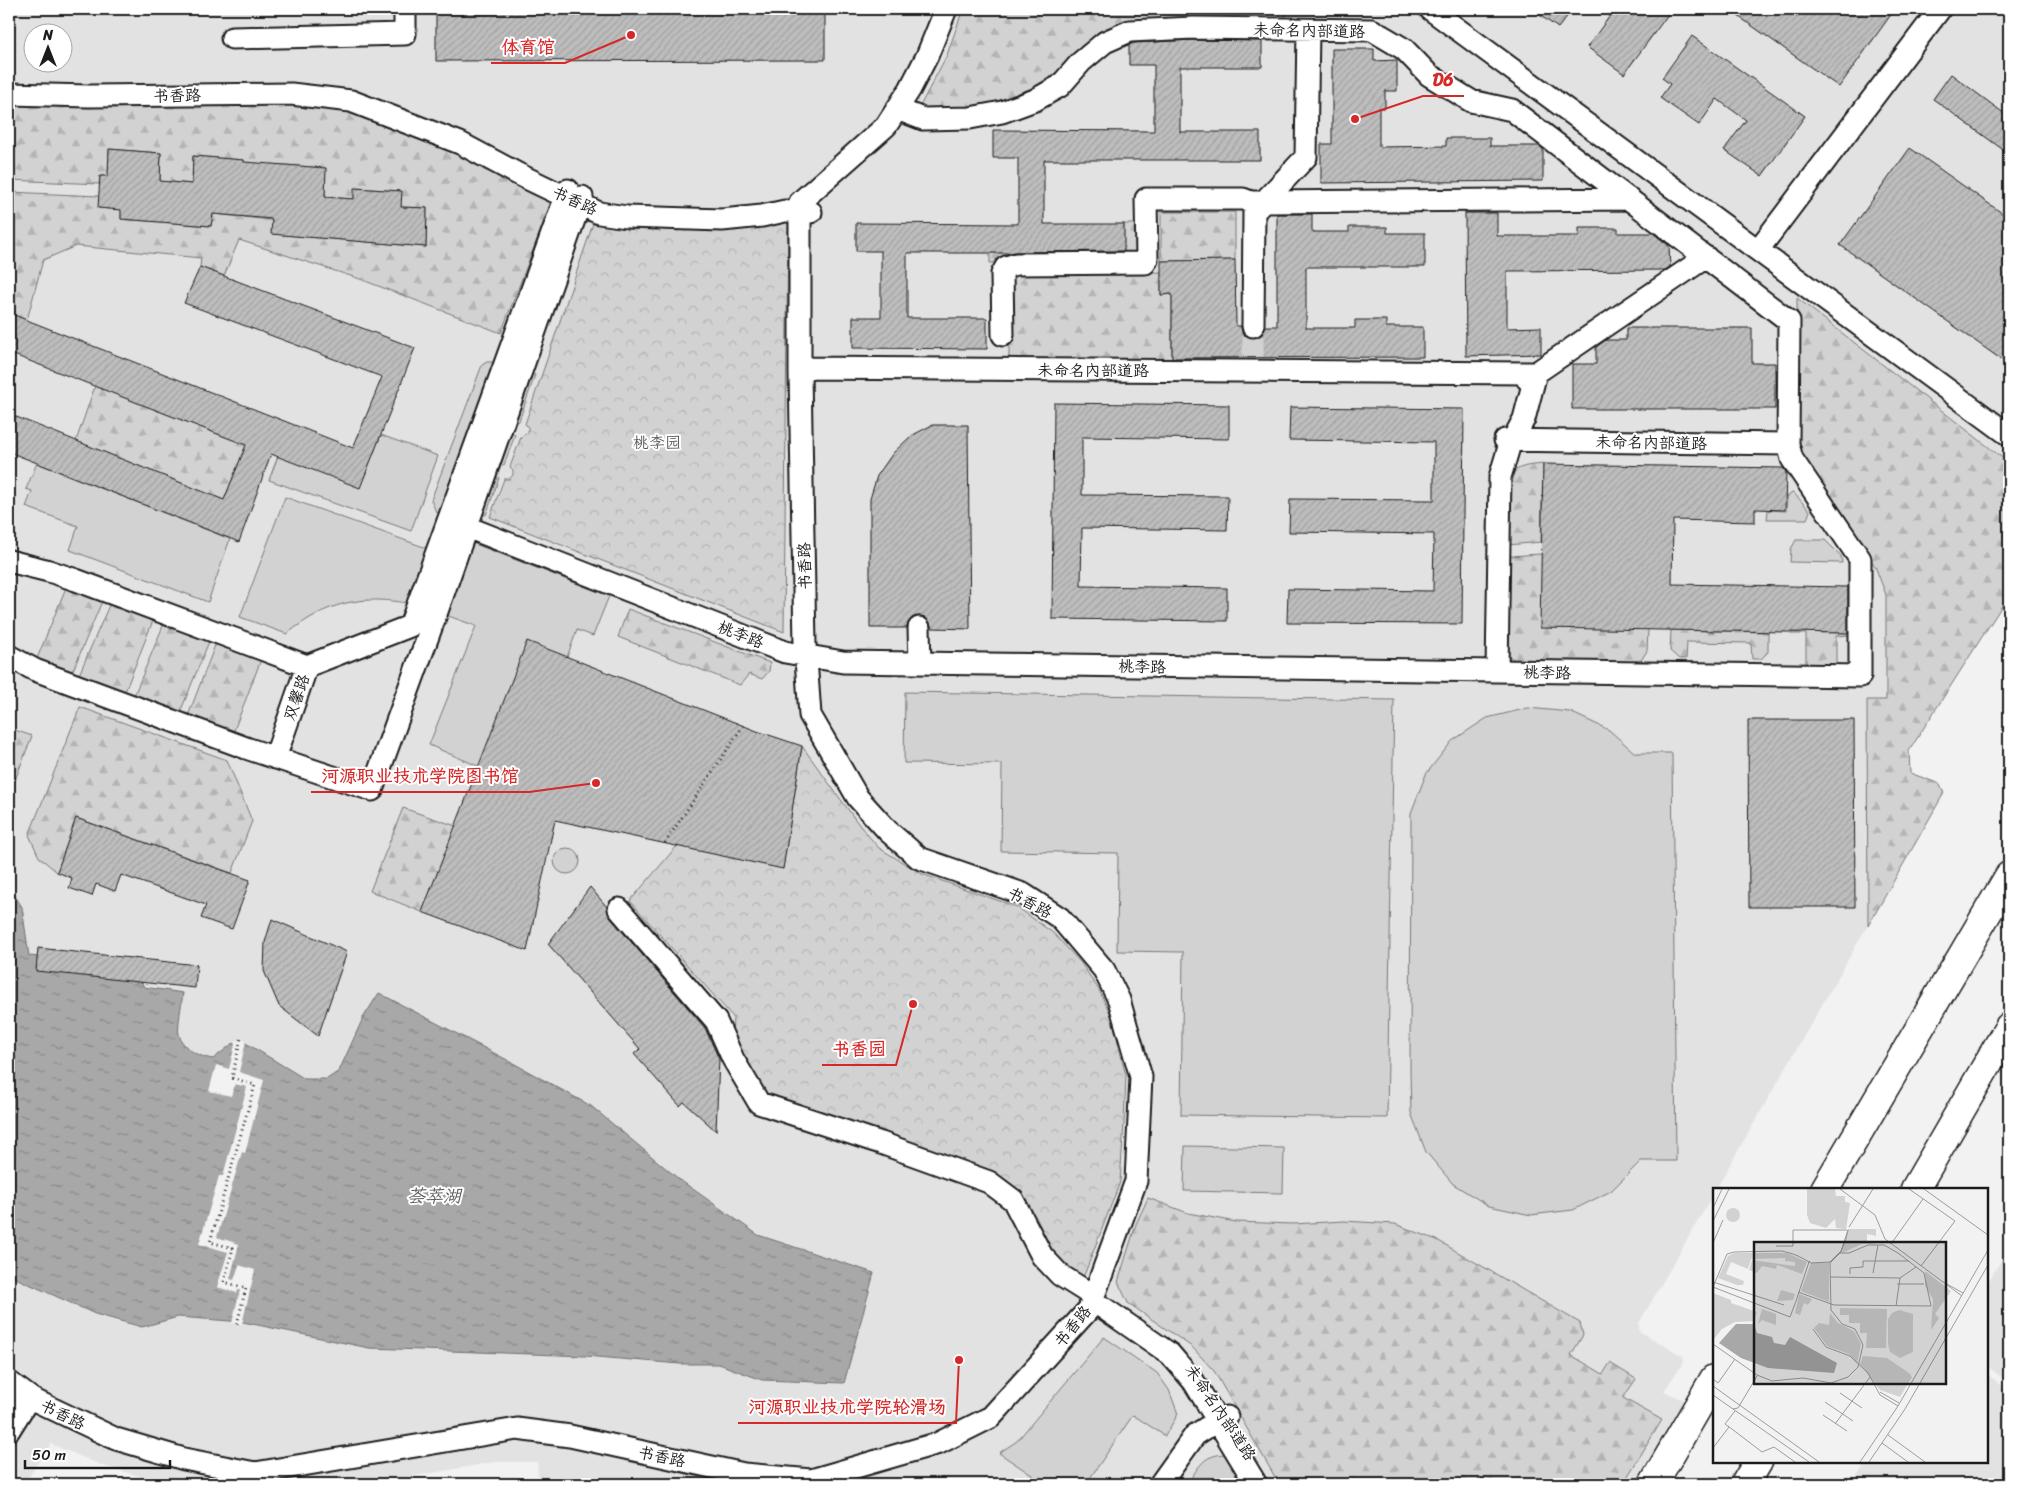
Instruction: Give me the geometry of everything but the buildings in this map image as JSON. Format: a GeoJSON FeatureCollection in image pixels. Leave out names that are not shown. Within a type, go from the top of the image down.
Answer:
{"type":"FeatureCollection","features":[{"type":"Feature","properties":{"kind":"main road"},"geometry":{"type":"LineString","coordinates":[[1827,1188],[2009,876]]}},
{"type":"Feature","properties":{"kind":"main road"},"geometry":{"type":"LineString","coordinates":[[1916,1188],[2009,1027]]}},
{"type":"Feature","properties":{"kind":"main road"},"geometry":{"type":"LineString","coordinates":[[1653,1484],[1713,1381]]}},
{"type":"Feature","properties":{"kind":"main road"},"geometry":{"type":"LineString","coordinates":[[1745,1484],[1757,1463]]}},
{"type":"Feature","properties":{"kind":"street"},"geometry":{"type":"LineString","coordinates":[[232,38],[405,34],[405,9]]}},
{"type":"Feature","properties":{"kind":"street"},"geometry":{"type":"LineString","coordinates":[[806,207],[894,133],[910,89],[927,56],[946,9]]}},
{"type":"Feature","properties":{"kind":"street"},"geometry":{"type":"LineString","coordinates":[[902,111],[918,97],[937,59],[956,9]]}},
{"type":"Feature","properties":{"kind":"street"},"geometry":{"type":"LineString","coordinates":[[1761,246],[1940,9]]}},
{"type":"Feature","properties":{"kind":"street"},"geometry":{"type":"LineString","coordinates":[[1441,10],[1761,246],[2009,423]]}},
{"type":"Feature","properties":{"kind":"street","name":"未命名内部道路"},"geometry":{"type":"LineString","coordinates":[[902,111],[924,119],[970,118],[1002,112],[1035,100],[1060,86],[1081,62],[1105,42],[1130,31],[1193,28],[1372,30],[1404,49],[1429,75],[1470,101],[1512,110],[1789,322],[1788,444],[1792,459],[1860,559],[1860,672]]}},
{"type":"Feature","properties":{"kind":"street"},"geometry":{"type":"LineString","coordinates":[[1248,326],[1245,209],[1306,157],[1302,30]]}},
{"type":"Feature","properties":{"kind":"street","name":"书香路"},"geometry":{"type":"LineString","coordinates":[[9,85],[90,87],[291,84],[354,93],[464,136],[574,197],[599,213],[627,217],[722,220],[762,216],[806,207],[810,715],[858,798],[888,831],[919,858],[1023,894],[1060,918],[1104,970],[1119,1000],[1130,1033],[1141,1078],[1136,1181],[1089,1309],[992,1417],[938,1443],[811,1480],[744,1474],[570,1436],[517,1429],[255,1473],[184,1459],[116,1439],[32,1399],[9,1382]]}},
{"type":"Feature","properties":{"kind":"street","name":"书香路"},"geometry":{"type":"LineString","coordinates":[[9,94],[89,96],[291,94],[351,101],[460,143],[574,197]]}},
{"type":"Feature","properties":{"kind":"street"},"geometry":{"type":"LineString","coordinates":[[1003,335],[1002,274],[1006,267],[1016,264],[1142,264],[1147,259],[1146,199],[1624,194]]}},
{"type":"Feature","properties":{"kind":"street"},"geometry":{"type":"LineString","coordinates":[[9,656],[34,670],[275,758],[372,790],[460,519],[574,197]]}},
{"type":"Feature","properties":{"kind":"street"},"geometry":{"type":"LineString","coordinates":[[1761,246],[2009,435]]}},
{"type":"Feature","properties":{"kind":"street"},"geometry":{"type":"LineString","coordinates":[[1493,666],[1500,477],[1509,440],[1532,376],[1706,257]]}},
{"type":"Feature","properties":{"kind":"street","name":"未命名内部道路"},"geometry":{"type":"LineString","coordinates":[[806,371],[1248,368],[1532,376]]}},
{"type":"Feature","properties":{"kind":"street","name":"未命名内部道路"},"geometry":{"type":"LineString","coordinates":[[1509,440],[1788,444]]}},
{"type":"Feature","properties":{"kind":"street"},"geometry":{"type":"LineString","coordinates":[[307,666],[410,626],[460,519]]}},
{"type":"Feature","properties":{"kind":"street","name":"桃李路"},"geometry":{"type":"LineString","coordinates":[[460,519],[785,652],[844,650],[920,658],[1860,672]]}},
{"type":"Feature","properties":{"kind":"street","name":"双馨路"},"geometry":{"type":"LineString","coordinates":[[9,561],[76,580],[307,666],[275,758]]}},
{"type":"Feature","properties":{"kind":"street"},"geometry":{"type":"LineString","coordinates":[[919,628],[920,658]]}},
{"type":"Feature","properties":{"kind":"street","name":"未命名内部道路"},"geometry":{"type":"LineString","coordinates":[[620,909],[716,1021],[733,1059],[759,1103],[881,1143],[988,1182],[1013,1200],[1042,1256],[1060,1275],[1180,1352],[1204,1380],[1256,1484]]}},
{"type":"Feature","properties":{"kind":"street","name":"书香路"},"geometry":{"type":"LineString","coordinates":[[833,1484],[940,1453],[996,1426],[1096,1311],[1095,1297]]}},
{"type":"Feature","properties":{"kind":"street"},"geometry":{"type":"LineString","coordinates":[[9,1430],[16,1401]]}},
{"type":"Feature","properties":{"kind":"street","name":"书香路"},"geometry":{"type":"LineString","coordinates":[[16,1401],[111,1448],[182,1470],[244,1484]]}},
{"type":"Feature","properties":{"kind":"street"},"geometry":{"type":"LineString","coordinates":[[1160,1484],[1195,1435],[1222,1419]]}},
{"type":"Feature","properties":{"kind":"street","name":"未命名内部道路"},"geometry":{"type":"LineString","coordinates":[[1222,1419],[1268,1484]]}},
{"type":"Feature","properties":{"kind":"street","name":"书香路"},"geometry":{"type":"LineString","coordinates":[[266,1484],[516,1441],[570,1448],[746,1484]]}},
{"type":"Feature","properties":{"kind":"path"},"geometry":{"type":"LineString","coordinates":[[665,843],[743,726]]}},
{"type":"Feature","properties":{"kind":"path"},"geometry":{"type":"LineString","coordinates":[[237,1324],[246,1288],[224,1282],[233,1248],[210,1242],[256,1084],[232,1078],[241,1038]]}},
{"type":"Feature","properties":{"kind":"shaded area"},"geometry":{"type":"Polygon","coordinates":[[[9,9],[2009,9],[2009,602],[2005,601],[1909,751],[1910,773],[1940,784],[1944,793],[1717,1188],[1713,1188],[1713,1195],[1639,1323],[1639,1331],[1683,1356],[1684,1361],[1664,1391],[1687,1402],[1638,1484],[539,1484],[537,1462],[495,1462],[369,1484],[166,1484],[101,1465],[51,1444],[24,1484],[9,1484],[9,9]]]}},
{"type":"Feature","properties":{"kind":"shaded area"},"geometry":{"type":"Polygon","coordinates":[[[2009,1247],[2009,1383],[1988,1367],[1988,1282],[2009,1247]]]}},
{"type":"Feature","properties":{"kind":"shaded area"},"geometry":{"type":"Polygon","coordinates":[[[1988,1375],[2009,1391],[2009,1484],[1851,1484],[1866,1463],[1988,1463],[1988,1375]]]}},
{"type":"Feature","properties":{"kind":"green space"},"geometry":{"type":"Polygon","coordinates":[[[963,9],[1286,9],[1286,19],[1101,33],[1059,71],[1032,88],[999,101],[960,108],[940,110],[919,108],[947,55],[963,9]]]}},
{"type":"Feature","properties":{"kind":"green space"},"geometry":{"type":"Polygon","coordinates":[[[297,104],[348,110],[463,155],[523,185],[551,203],[501,333],[360,279],[239,240],[224,276],[200,267],[201,258],[76,246],[43,260],[27,320],[9,313],[9,192],[99,196],[99,208],[110,209],[122,191],[121,219],[211,226],[213,214],[272,220],[272,234],[426,247],[427,208],[401,207],[401,191],[355,188],[354,199],[325,197],[325,168],[271,164],[243,190],[244,160],[193,156],[192,184],[160,181],[161,153],[109,149],[108,176],[100,176],[99,184],[9,180],[9,105],[297,104]]]}},
{"type":"Feature","properties":{"kind":"green space"},"geometry":{"type":"Polygon","coordinates":[[[1161,212],[1235,212],[1235,260],[1161,261],[1161,212]]]}},
{"type":"Feature","properties":{"kind":"green space","name":"桃李园"},"geometry":{"type":"Polygon","coordinates":[[[788,217],[784,632],[490,517],[504,479],[509,479],[513,475],[513,470],[510,467],[521,437],[528,432],[528,427],[525,424],[595,218],[788,217]]]}},
{"type":"Feature","properties":{"kind":"green space"},"geometry":{"type":"Polygon","coordinates":[[[1124,224],[1137,224],[1137,262],[990,263],[990,253],[1123,253],[1124,224]]]}},
{"type":"Feature","properties":{"kind":"green space"},"geometry":{"type":"Polygon","coordinates":[[[1161,272],[1161,295],[1172,294],[1172,360],[1009,361],[1009,274],[1161,272]]]}},
{"type":"Feature","properties":{"kind":"green space"},"geometry":{"type":"Polygon","coordinates":[[[1797,298],[2009,463],[2009,602],[2005,601],[1909,751],[1910,773],[1940,784],[1944,793],[1868,926],[1867,700],[1886,700],[1886,595],[1875,566],[1799,455],[1797,298]]]}},
{"type":"Feature","properties":{"kind":"green space"},"geometry":{"type":"Polygon","coordinates":[[[487,362],[493,362],[498,365],[444,514],[436,512],[431,500],[482,365],[487,362]]]}},
{"type":"Feature","properties":{"kind":"green space"},"geometry":{"type":"Polygon","coordinates":[[[527,373],[535,375],[519,421],[510,421],[527,373]]]}},
{"type":"Feature","properties":{"kind":"green space"},"geometry":{"type":"Polygon","coordinates":[[[95,386],[246,445],[224,500],[76,441],[95,386]]]}},
{"type":"Feature","properties":{"kind":"green space"},"geometry":{"type":"Polygon","coordinates":[[[507,429],[515,435],[504,465],[495,465],[507,429]]]}},
{"type":"Feature","properties":{"kind":"green space"},"geometry":{"type":"Polygon","coordinates":[[[381,435],[438,456],[411,531],[269,480],[278,456],[360,487],[381,435]]]}},
{"type":"Feature","properties":{"kind":"green space"},"geometry":{"type":"Polygon","coordinates":[[[37,463],[230,539],[208,602],[70,550],[78,526],[26,507],[32,491],[26,489],[37,463]]]}},
{"type":"Feature","properties":{"kind":"green space"},"geometry":{"type":"Polygon","coordinates":[[[1543,464],[1541,542],[1508,545],[1506,502],[1510,480],[1520,468],[1543,464]]]}},
{"type":"Feature","properties":{"kind":"green space"},"geometry":{"type":"Polygon","coordinates":[[[493,471],[499,478],[486,515],[478,513],[493,471]]]}},
{"type":"Feature","properties":{"kind":"green space"},"geometry":{"type":"Polygon","coordinates":[[[1793,492],[1810,511],[1807,519],[1767,519],[1768,510],[1786,511],[1787,497],[1793,492]]]}},
{"type":"Feature","properties":{"kind":"green space"},"geometry":{"type":"Polygon","coordinates":[[[285,497],[432,550],[412,604],[377,600],[345,603],[316,614],[287,634],[240,617],[285,497]]]}},
{"type":"Feature","properties":{"kind":"green space"},"geometry":{"type":"Polygon","coordinates":[[[1796,540],[1825,540],[1841,556],[1842,563],[1790,562],[1791,549],[1796,540]]]}},
{"type":"Feature","properties":{"kind":"green space"},"geometry":{"type":"Polygon","coordinates":[[[467,541],[609,596],[593,636],[577,630],[567,657],[478,766],[429,745],[476,626],[443,614],[467,541]]]}},
{"type":"Feature","properties":{"kind":"green space"},"geometry":{"type":"Polygon","coordinates":[[[1541,554],[1648,630],[1647,651],[1640,662],[1515,660],[1507,655],[1507,558],[1510,556],[1541,554]]]}},
{"type":"Feature","properties":{"kind":"green space"},"geometry":{"type":"Polygon","coordinates":[[[67,585],[103,599],[71,675],[36,661],[67,585]]]}},
{"type":"Feature","properties":{"kind":"green space"},"geometry":{"type":"Polygon","coordinates":[[[110,603],[154,618],[124,694],[78,677],[110,603]]]}},
{"type":"Feature","properties":{"kind":"green space"},"geometry":{"type":"Polygon","coordinates":[[[628,609],[770,663],[769,671],[762,679],[749,674],[740,685],[618,637],[628,609]]]}},
{"type":"Feature","properties":{"kind":"green space"},"geometry":{"type":"Polygon","coordinates":[[[165,621],[210,639],[179,715],[133,698],[165,621]]]}},
{"type":"Feature","properties":{"kind":"green space"},"geometry":{"type":"Polygon","coordinates":[[[1671,630],[1768,632],[1768,652],[1761,659],[1752,659],[1751,643],[1687,642],[1686,659],[1679,659],[1670,651],[1671,630]]]}},
{"type":"Feature","properties":{"kind":"green space"},"geometry":{"type":"Polygon","coordinates":[[[1791,632],[1851,633],[1851,635],[1836,636],[1836,664],[1806,664],[1806,634],[1791,634],[1791,632]]]}},
{"type":"Feature","properties":{"kind":"green space"},"geometry":{"type":"Polygon","coordinates":[[[217,640],[262,657],[233,733],[188,716],[217,640]]]}},
{"type":"Feature","properties":{"kind":"green space"},"geometry":{"type":"Polygon","coordinates":[[[905,692],[1394,700],[1387,1118],[1181,1115],[1183,952],[1117,951],[1118,853],[1001,851],[1002,764],[904,763],[905,692]]]}},
{"type":"Feature","properties":{"kind":"green space"},"geometry":{"type":"Polygon","coordinates":[[[80,707],[227,760],[252,821],[232,873],[76,818],[57,872],[39,857],[29,835],[80,707]]]}},
{"type":"Feature","properties":{"kind":"green space"},"geometry":{"type":"Polygon","coordinates":[[[1528,708],[1570,712],[1609,730],[1635,753],[1672,753],[1676,1161],[1641,1161],[1611,1191],[1573,1210],[1531,1215],[1489,1206],[1453,1184],[1426,1152],[1411,1113],[1410,1071],[1411,813],[1426,774],[1452,741],[1487,718],[1528,708]]]}},
{"type":"Feature","properties":{"kind":"green space"},"geometry":{"type":"Polygon","coordinates":[[[9,728],[32,736],[9,796],[9,728]]]}},
{"type":"Feature","properties":{"kind":"green space"},"geometry":{"type":"Polygon","coordinates":[[[802,746],[860,826],[879,848],[922,874],[1017,907],[1053,933],[1081,963],[1099,990],[1112,1017],[1126,1076],[1124,1124],[1120,1182],[1083,1278],[1049,1250],[1020,1196],[770,1097],[753,1080],[732,1040],[733,1017],[630,901],[677,846],[783,868],[802,746]]]}},
{"type":"Feature","properties":{"kind":"green space"},"geometry":{"type":"Polygon","coordinates":[[[403,808],[456,826],[422,912],[370,891],[403,808]]]}},
{"type":"Feature","properties":{"kind":"green space"},"geometry":{"type":"Polygon","coordinates":[[[567,848],[576,852],[580,861],[576,870],[567,874],[558,870],[554,861],[558,852],[567,848]]]}},
{"type":"Feature","properties":{"kind":"green space"},"geometry":{"type":"Polygon","coordinates":[[[1185,1146],[1284,1148],[1283,1193],[1184,1191],[1185,1146]]]}},
{"type":"Feature","properties":{"kind":"green space"},"geometry":{"type":"Polygon","coordinates":[[[1148,1198],[1188,1213],[1236,1222],[1293,1224],[1344,1221],[1395,1224],[1437,1240],[1580,1323],[1583,1335],[1571,1355],[1603,1374],[1610,1363],[1636,1379],[1623,1398],[1662,1420],[1623,1484],[1279,1484],[1214,1371],[1192,1347],[1128,1303],[1118,1282],[1136,1224],[1148,1198]]]}},
{"type":"Feature","properties":{"kind":"green space"},"geometry":{"type":"Polygon","coordinates":[[[1104,1337],[1157,1373],[1169,1390],[1178,1414],[1165,1436],[1133,1415],[1086,1484],[1045,1484],[999,1453],[1017,1441],[1104,1337]]]}},
{"type":"Feature","properties":{"kind":"green space"},"geometry":{"type":"Polygon","coordinates":[[[1226,1454],[1249,1484],[1187,1484],[1207,1459],[1226,1454]]]}},
{"type":"Feature","properties":{"kind":"water","name":"荟萃湖"},"geometry":{"type":"Polygon","coordinates":[[[9,886],[22,907],[29,956],[132,966],[144,987],[183,993],[179,1034],[184,1044],[197,1054],[213,1059],[232,1044],[244,1042],[305,1079],[327,1079],[339,1071],[363,1018],[379,993],[591,1106],[680,1180],[758,1235],[874,1273],[844,1383],[762,1380],[719,1364],[680,1364],[585,1356],[369,1348],[243,1322],[178,1317],[142,1327],[95,1314],[9,1275],[9,886]]]}},
{"type":"Feature","properties":{"kind":"pier"},"geometry":{"type":"Polygon","coordinates":[[[236,1041],[246,1041],[239,1072],[264,1080],[245,1153],[242,1152],[217,1237],[239,1244],[230,1279],[234,1280],[239,1265],[255,1270],[242,1324],[232,1323],[240,1290],[237,1293],[217,1287],[228,1252],[199,1244],[219,1176],[223,1176],[247,1087],[235,1084],[231,1096],[209,1091],[216,1065],[229,1069],[236,1041]]]}},
{"type":"Feature","properties":{"kind":"tunnel"},"geometry":{"type":"LineString","coordinates":[[1253,326],[1253,357]]}},
{"type":"Feature","properties":{"kind":"place","name":"体育馆"},"geometry":{"type":"Point","coordinates":[631,35]}},
{"type":"Feature","properties":{"kind":"place","name":"D6"},"geometry":{"type":"Point","coordinates":[1355,119]}},
{"type":"Feature","properties":{"kind":"place","name":"河源职业技术学院图书馆"},"geometry":{"type":"Point","coordinates":[596,783]}},
{"type":"Feature","properties":{"kind":"place","name":"书香园"},"geometry":{"type":"Point","coordinates":[913,1004]}},
{"type":"Feature","properties":{"kind":"place","name":"河源职业技术学院轮滑场"},"geometry":{"type":"Point","coordinates":[959,1360]}}]}
